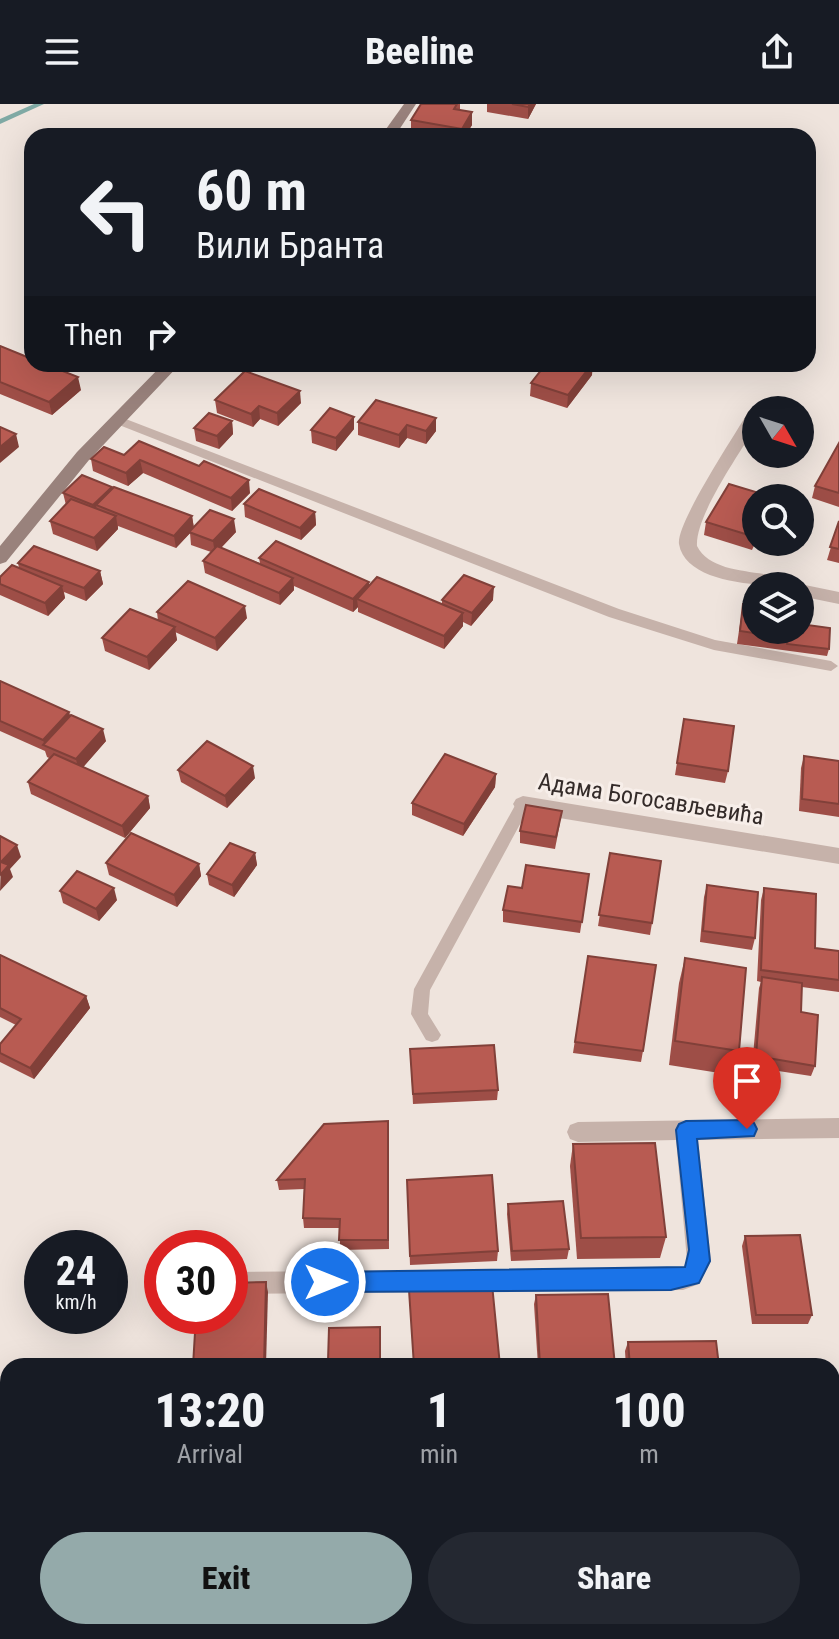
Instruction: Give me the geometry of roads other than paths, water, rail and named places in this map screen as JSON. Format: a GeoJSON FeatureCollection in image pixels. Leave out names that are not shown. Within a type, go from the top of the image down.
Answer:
{"type":"FeatureCollection","features":[{"type":"Feature","properties":{"kind":"street"},"geometry":{"type":"LineString","coordinates":[[394,128],[410,104]]}},
{"type":"Feature","properties":{"kind":"street"},"geometry":{"type":"LineString","coordinates":[[0,558],[51,492],[164,372]]}},
{"type":"Feature","properties":{"kind":"street"},"geometry":{"type":"LineString","coordinates":[[742,437],[690,530],[688,546],[698,560],[715,570],[742,576]]}},
{"type":"Feature","properties":{"kind":"street"},"geometry":{"type":"LineString","coordinates":[[814,593],[839,598]]}},
{"type":"Feature","properties":{"kind":"street","name":"Адама Богосављевића"},"geometry":{"type":"LineString","coordinates":[[523,804],[839,856]]}},
{"type":"Feature","properties":{"kind":"street"},"geometry":{"type":"LineString","coordinates":[[578,1132],[839,1128]]}},
{"type":"Feature","properties":{"kind":"street"},"geometry":{"type":"LineString","coordinates":[[248,1283],[671,1279],[691,1276],[699,1261],[699,1250],[686,1130]]}},
{"type":"Feature","properties":{"kind":"lane"},"geometry":{"type":"LineString","coordinates":[[118,420],[628,618],[714,645],[831,666]]}},
{"type":"Feature","properties":{"kind":"lane","name":"Адама Богосављевића"},"geometry":{"type":"LineString","coordinates":[[432,1035],[421,1023],[417,1007],[422,989],[523,804]]}},
{"type":"Feature","properties":{"kind":"waterway"},"geometry":{"type":"LineString","coordinates":[[0,122],[40,104]]}}]}
